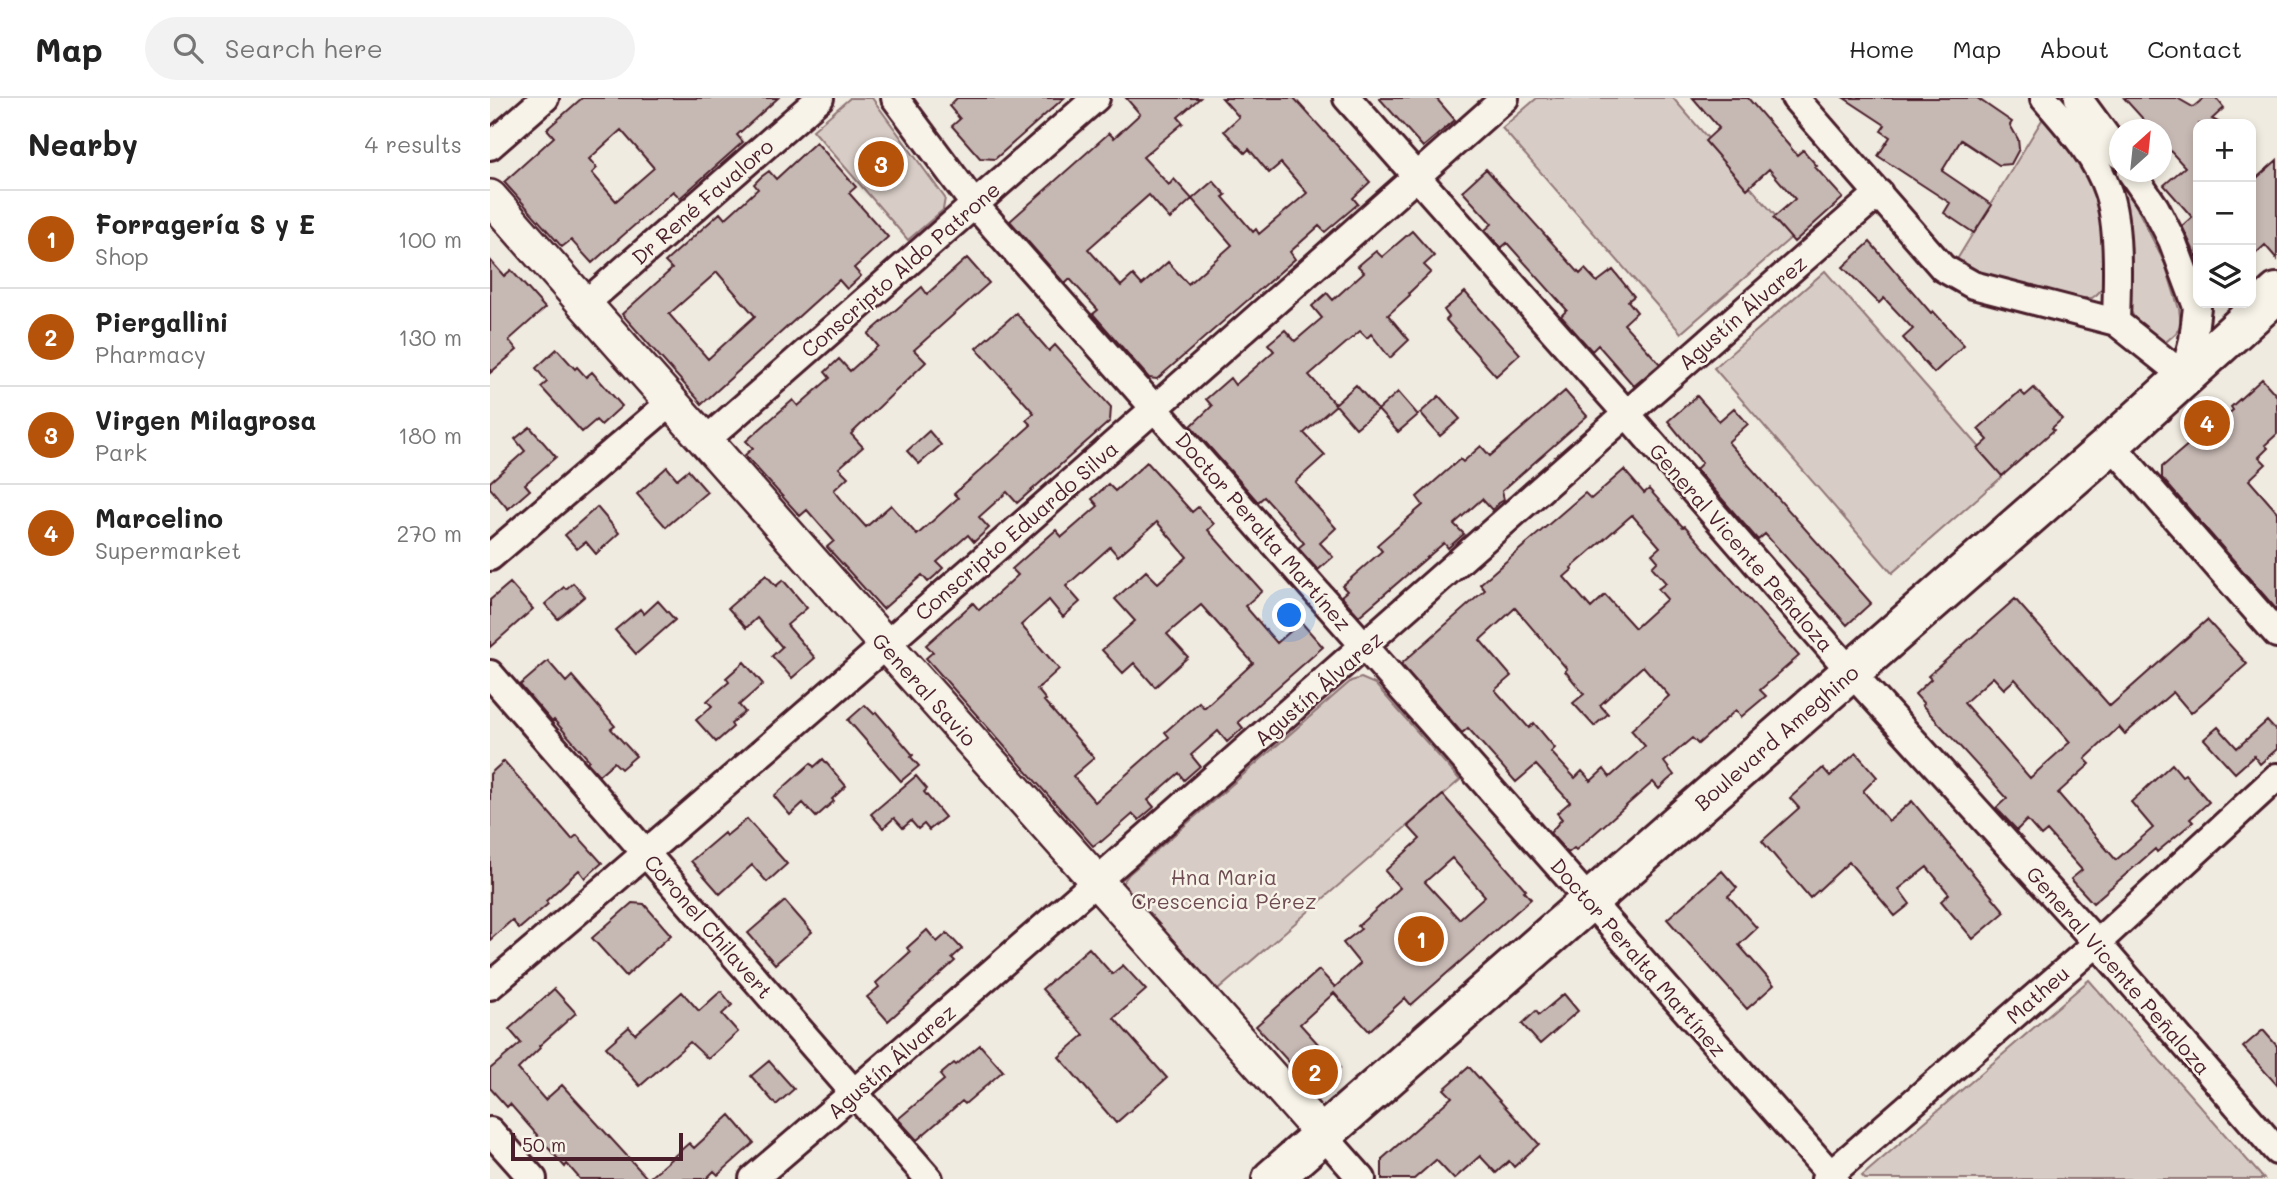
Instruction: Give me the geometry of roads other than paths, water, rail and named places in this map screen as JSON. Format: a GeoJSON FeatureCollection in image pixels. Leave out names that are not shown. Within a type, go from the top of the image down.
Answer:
{"type":"FeatureCollection","features":[{"type":"Feature","properties":{"kind":"main road","name":"Boulevard Ameghino"},"geometry":{"type":"LineString","coordinates":[[1272,1179],[2111,443],[2277,293]]}},
{"type":"Feature","properties":{"kind":"street"},"geometry":{"type":"LineString","coordinates":[[490,146],[545,98]]}},
{"type":"Feature","properties":{"kind":"street","name":"Dr René Favaloro"},"geometry":{"type":"LineString","coordinates":[[585,304],[820,98]]}},
{"type":"Feature","properties":{"kind":"street","name":"Doctor Peralta Martínez"},"geometry":{"type":"LineString","coordinates":[[895,98],[974,204],[1157,408],[1830,1177]]}},
{"type":"Feature","properties":{"kind":"street","name":"Conscripto Aldo Patrone"},"geometry":{"type":"LineString","coordinates":[[705,441],[1096,98]]}},
{"type":"Feature","properties":{"kind":"street","name":"General Vicente Peñaloza"},"geometry":{"type":"LineString","coordinates":[[1347,98],[1850,671],[2096,943],[2277,1152]]}},
{"type":"Feature","properties":{"kind":"street","name":"Conscripto Eduardo Silva"},"geometry":{"type":"LineString","coordinates":[[490,986],[1157,408],[1505,98]]}},
{"type":"Feature","properties":{"kind":"street"},"geometry":{"type":"LineString","coordinates":[[1795,98],[1943,268],[1973,285],[2116,322],[2184,376],[2193,340],[2197,307],[2172,240],[2138,182]]}},
{"type":"Feature","properties":{"kind":"street"},"geometry":{"type":"LineString","coordinates":[[2044,98],[2073,132],[2099,171],[2109,194],[2118,264],[2116,322]]}},
{"type":"Feature","properties":{"kind":"street"},"geometry":{"type":"LineString","coordinates":[[2078,98],[2109,141]]}},
{"type":"Feature","properties":{"kind":"street","name":"Agustín Álvarez"},"geometry":{"type":"LineString","coordinates":[[753,1179],[1098,882],[1626,413],[1879,193]]}},
{"type":"Feature","properties":{"kind":"street","name":"General Savio"},"geometry":{"type":"LineString","coordinates":[[490,197],[1362,1179]]}},
{"type":"Feature","properties":{"kind":"street"},"geometry":{"type":"LineString","coordinates":[[490,557],[671,402]]}},
{"type":"Feature","properties":{"kind":"street"},"geometry":{"type":"LineString","coordinates":[[2111,443],[2277,634]]}},
{"type":"Feature","properties":{"kind":"street","name":"Coronel Chilavert"},"geometry":{"type":"LineString","coordinates":[[490,674],[929,1179]]}},
{"type":"Feature","properties":{"kind":"street","name":"Matheu"},"geometry":{"type":"LineString","coordinates":[[1830,1177],[2096,943],[2277,777]]}},
{"type":"Feature","properties":{"kind":"street"},"geometry":{"type":"LineString","coordinates":[[490,1131],[533,1179]]}},
{"type":"Feature","properties":{"kind":"place","name":"Virgen Milagrosa"},"geometry":{"type":"Point","coordinates":[881,164]}},
{"type":"Feature","properties":{"kind":"place","name":"Marcelino"},"geometry":{"type":"Point","coordinates":[2207,423]}},
{"type":"Feature","properties":{"kind":"place","name":"Forragería S y E"},"geometry":{"type":"Point","coordinates":[1421,939]}},
{"type":"Feature","properties":{"kind":"place","name":"Piergallini"},"geometry":{"type":"Point","coordinates":[1315,1072]}},
{"type":"Feature","properties":{"kind":"park label","name":"Hna Maria Crescencia Pérez"},"geometry":{"type":"Point","coordinates":[1224,888]}}]}
